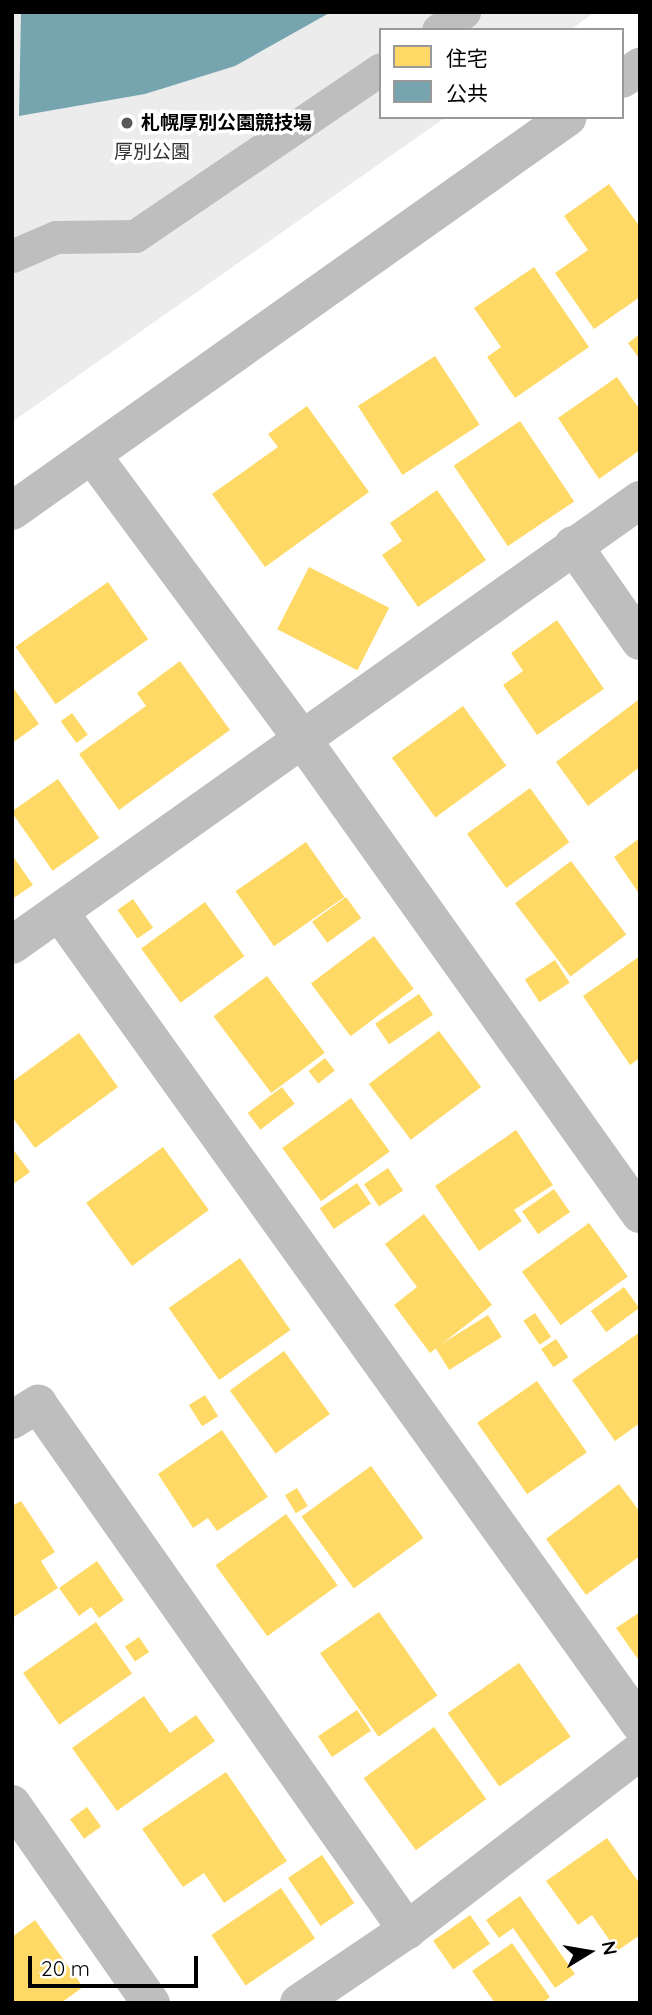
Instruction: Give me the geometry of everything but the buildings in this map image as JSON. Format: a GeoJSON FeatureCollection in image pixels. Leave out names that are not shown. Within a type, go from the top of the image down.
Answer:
{"type":"FeatureCollection","features":[{"type":"Feature","properties":{"kind":"street"},"geometry":{"type":"LineString","coordinates":[[624,78],[640,67]]}},
{"type":"Feature","properties":{"kind":"street"},"geometry":{"type":"LineString","coordinates":[[12,511],[565,119]]}},
{"type":"Feature","properties":{"kind":"street"},"geometry":{"type":"LineString","coordinates":[[92,455],[302,739],[640,1214]]}},
{"type":"Feature","properties":{"kind":"street"},"geometry":{"type":"LineString","coordinates":[[12,945],[640,499]]}},
{"type":"Feature","properties":{"kind":"street"},"geometry":{"type":"LineString","coordinates":[[573,545],[640,641]]}},
{"type":"Feature","properties":{"kind":"street"},"geometry":{"type":"LineString","coordinates":[[60,913],[640,1724]]}},
{"type":"Feature","properties":{"kind":"street"},"geometry":{"type":"LineString","coordinates":[[12,1420],[38,1404],[407,1930]]}},
{"type":"Feature","properties":{"kind":"street"},"geometry":{"type":"LineString","coordinates":[[299,2003],[407,1930],[640,1751]]}},
{"type":"Feature","properties":{"kind":"street"},"geometry":{"type":"LineString","coordinates":[[12,1804],[152,2003]]}},
{"type":"Feature","properties":{"kind":"lane"},"geometry":{"type":"LineString","coordinates":[[441,28],[464,12]]}},
{"type":"Feature","properties":{"kind":"lane"},"geometry":{"type":"LineString","coordinates":[[12,256],[56,237],[135,236],[379,70]]}},
{"type":"Feature","properties":{"kind":"green space","name":"厚別公園"},"geometry":{"type":"Polygon","coordinates":[[[12,12],[595,12],[573,28],[379,28],[379,119],[443,119],[12,422],[12,12]]]}},
{"type":"Feature","properties":{"kind":"place","name":"札幌厚別公園競技場"},"geometry":{"type":"Point","coordinates":[127,123]}}]}
